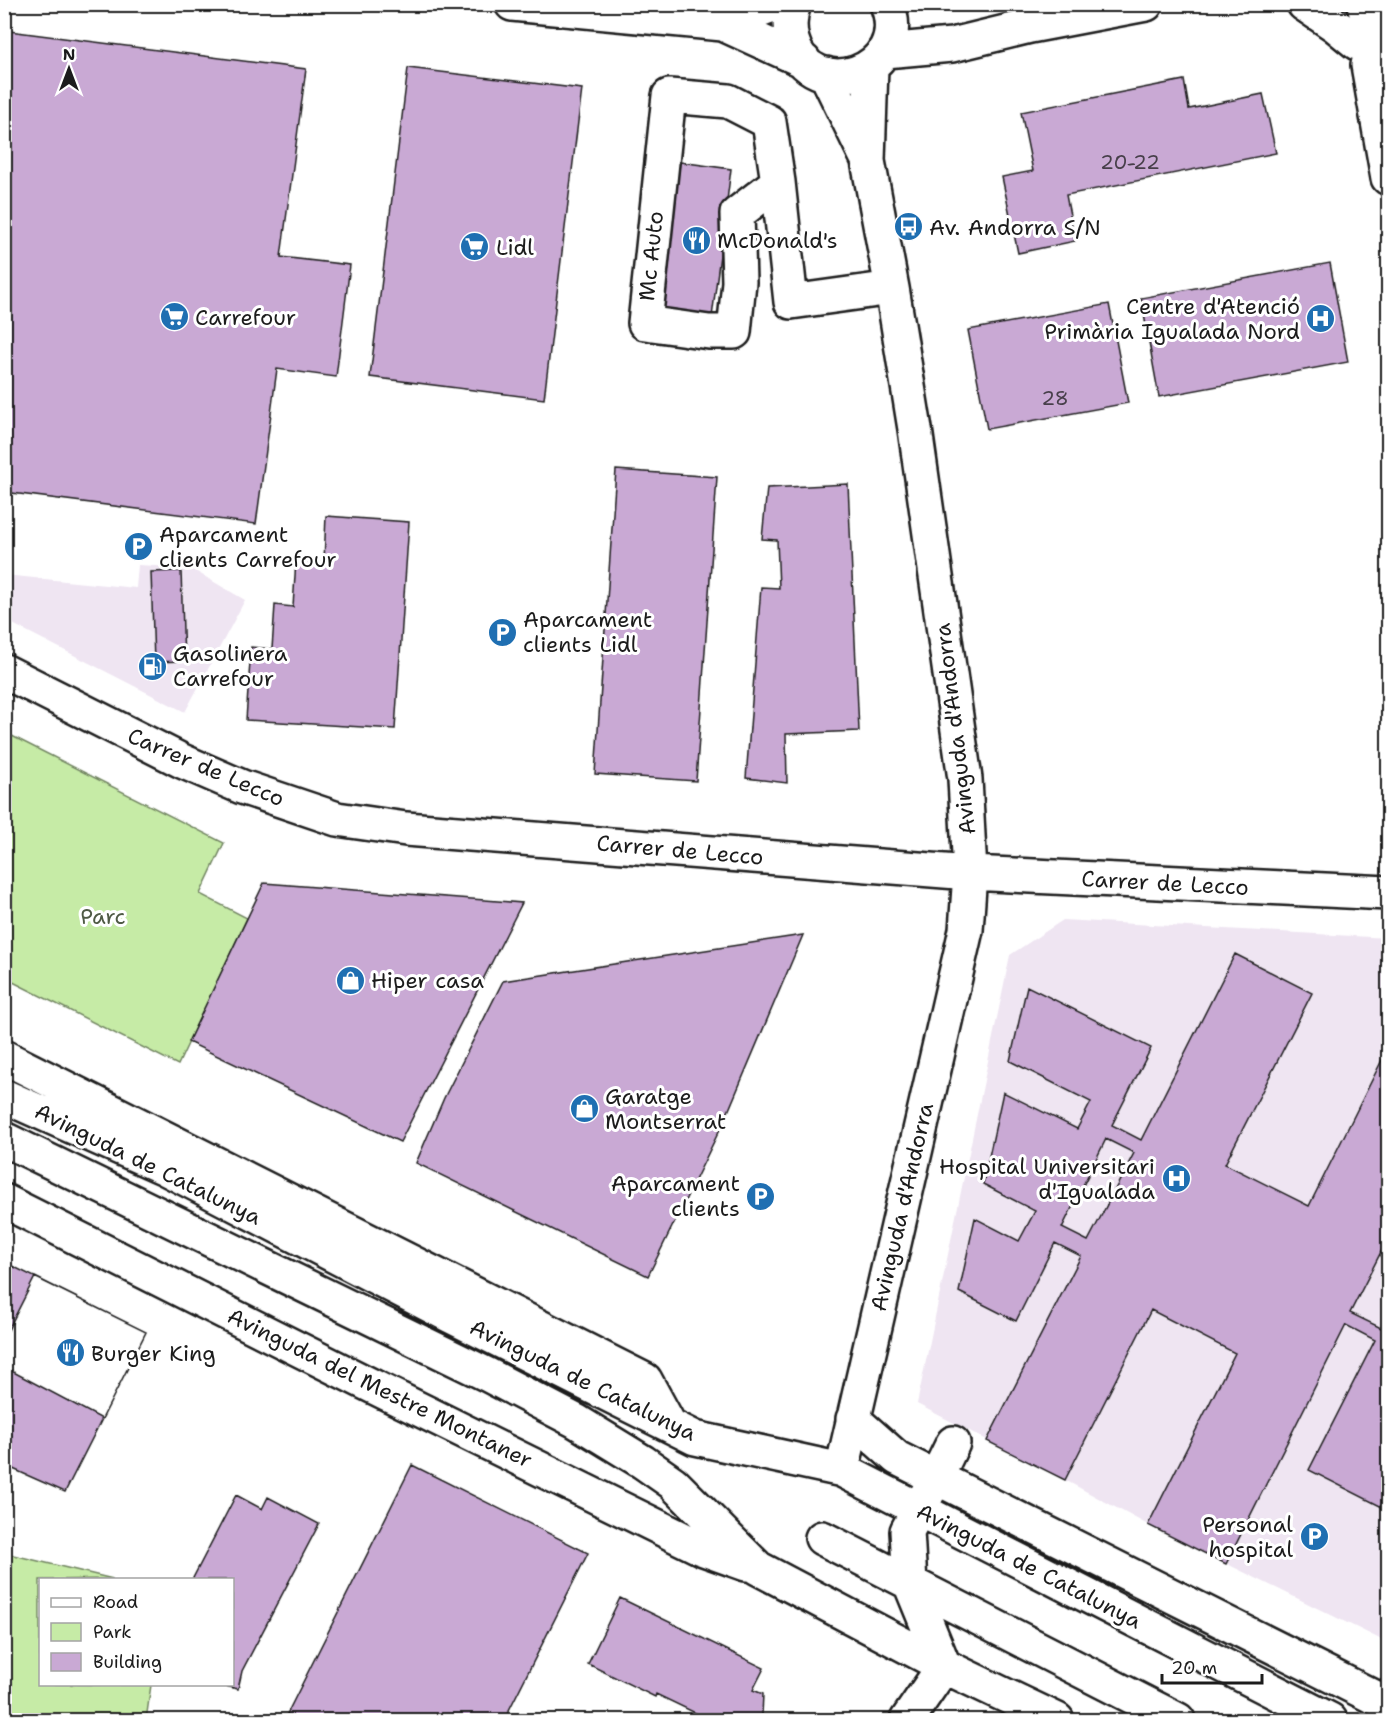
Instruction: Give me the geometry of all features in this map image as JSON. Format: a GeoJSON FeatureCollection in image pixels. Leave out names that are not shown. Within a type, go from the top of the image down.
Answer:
{"type":"FeatureCollection","features":[{"type":"Feature","properties":{"kind":"street"},"geometry":{"type":"LineString","coordinates":[[512,4],[723,24],[815,68],[843,77],[862,72],[878,59],[1146,4]]}},
{"type":"Feature","properties":{"kind":"street"},"geometry":{"type":"LineString","coordinates":[[723,24],[775,4]]}},
{"type":"Feature","properties":{"kind":"street","name":"Avinguda d'Andorra"},"geometry":{"type":"LineString","coordinates":[[794,4],[790,13],[789,30],[794,47],[815,68],[868,161]]}},
{"type":"Feature","properties":{"kind":"street","name":"Avinguda d'Andorra"},"geometry":{"type":"LineString","coordinates":[[842,1470],[966,930],[970,873],[965,779],[892,288],[868,161],[878,59],[891,32],[892,21],[887,4]]}},
{"type":"Feature","properties":{"kind":"street"},"geometry":{"type":"LineString","coordinates":[[1304,4],[1335,25],[1370,31]]}},
{"type":"Feature","properties":{"kind":"street"},"geometry":{"type":"LineString","coordinates":[[1352,4],[1370,31],[1389,178]]}},
{"type":"Feature","properties":{"kind":"street","name":"Mc Auto"},"geometry":{"type":"LineString","coordinates":[[778,182],[737,214],[739,282],[734,332],[709,332],[645,323],[669,96],[728,100],[770,122],[778,182],[791,302],[892,288]]}},
{"type":"Feature","properties":{"kind":"street","name":"Carrer de Lecco"},"geometry":{"type":"LineString","coordinates":[[4,671],[182,761],[242,787],[337,819],[406,829],[970,873],[1389,893]]}},
{"type":"Feature","properties":{"kind":"street"},"geometry":{"type":"LineString","coordinates":[[4,1057],[645,1380],[669,1424]]}},
{"type":"Feature","properties":{"kind":"street","name":"Avinguda de Catalunya"},"geometry":{"type":"LineString","coordinates":[[4,1096],[165,1168],[449,1315],[695,1438],[842,1470],[1330,1720]]}},
{"type":"Feature","properties":{"kind":"street","name":"Avinguda de Catalunya"},"geometry":{"type":"LineString","coordinates":[[4,1139],[576,1420],[673,1483],[758,1568]]}},
{"type":"Feature","properties":{"kind":"street","name":"Avinguda del Mestre Montaner"},"geometry":{"type":"LineString","coordinates":[[4,1201],[701,1548],[758,1568]]}},
{"type":"Feature","properties":{"kind":"street"},"geometry":{"type":"LineString","coordinates":[[853,1419],[897,1458],[1389,1704]]}},
{"type":"Feature","properties":{"kind":"street"},"geometry":{"type":"LineString","coordinates":[[944,1666],[910,1583],[907,1531],[953,1443]]}},
{"type":"Feature","properties":{"kind":"street"},"geometry":{"type":"LineString","coordinates":[[842,1470],[897,1458]]}},
{"type":"Feature","properties":{"kind":"street"},"geometry":{"type":"LineString","coordinates":[[822,1538],[1178,1720]]}},
{"type":"Feature","properties":{"kind":"street"},"geometry":{"type":"LineString","coordinates":[[758,1568],[944,1666],[1057,1720]]}},
{"type":"Feature","properties":{"kind":"street"},"geometry":{"type":"LineString","coordinates":[[907,1720],[944,1666]]}},
{"type":"Feature","properties":{"kind":"shaded area","name":"Gasolinera Carrefour"},"geometry":{"type":"Polygon","coordinates":[[[138,565],[190,568],[245,600],[185,712],[5,620],[4,575],[136,588],[138,565]]]}},
{"type":"Feature","properties":{"kind":"shaded area","name":"Hospital Universitari d'Igualada"},"geometry":{"type":"Polygon","coordinates":[[[1063,920],[1388,938],[1388,1643],[1148,1525],[917,1404],[1010,955],[1063,920]]]}},
{"type":"Feature","properties":{"kind":"green space","name":"Parc"},"geometry":{"type":"Polygon","coordinates":[[[4,732],[224,843],[200,894],[247,918],[178,1065],[5,978],[4,732]]]}},
{"type":"Feature","properties":{"kind":"green space"},"geometry":{"type":"Polygon","coordinates":[[[5,1553],[109,1578],[39,1578],[39,1686],[151,1686],[146,1720],[5,1720],[5,1553]]]}},
{"type":"Feature","properties":{"kind":"building","name":"Carrefour"},"geometry":{"type":"Polygon","coordinates":[[[9,31],[306,69],[281,257],[350,265],[336,377],[277,369],[256,524],[4,492],[4,65],[9,31]]]}},
{"type":"Feature","properties":{"kind":"building","name":"Lidl"},"geometry":{"type":"Polygon","coordinates":[[[408,68],[582,89],[544,399],[370,377],[408,68]]]}},
{"type":"Feature","properties":{"kind":"building"},"geometry":{"type":"Polygon","coordinates":[[[1184,80],[1189,109],[1263,94],[1276,153],[1066,195],[1075,241],[1018,253],[1002,177],[1033,171],[1021,112],[1184,80]]]}},
{"type":"Feature","properties":{"kind":"building","name":"McDonald's"},"geometry":{"type":"Polygon","coordinates":[[[680,162],[731,169],[712,317],[661,311],[680,162]]]}},
{"type":"Feature","properties":{"kind":"building"},"geometry":{"type":"Polygon","coordinates":[[[1330,263],[1348,362],[1159,397],[1141,298],[1330,263]]]}},
{"type":"Feature","properties":{"kind":"building"},"geometry":{"type":"Polygon","coordinates":[[[1109,304],[1128,403],[987,429],[968,330],[1109,304]]]}},
{"type":"Feature","properties":{"kind":"building"},"geometry":{"type":"Polygon","coordinates":[[[616,470],[717,477],[696,781],[595,774],[616,470]]]}},
{"type":"Feature","properties":{"kind":"building"},"geometry":{"type":"Polygon","coordinates":[[[848,484],[859,731],[786,734],[787,783],[746,778],[761,587],[779,588],[777,540],[762,539],[767,488],[848,484]]]}},
{"type":"Feature","properties":{"kind":"building"},"geometry":{"type":"Polygon","coordinates":[[[326,516],[409,522],[395,729],[246,720],[251,647],[272,649],[275,605],[293,607],[296,560],[324,561],[326,516]]]}},
{"type":"Feature","properties":{"kind":"building"},"geometry":{"type":"Polygon","coordinates":[[[181,571],[184,661],[154,662],[151,572],[181,571]]]}},
{"type":"Feature","properties":{"kind":"building","name":"Hiper casa"},"geometry":{"type":"Polygon","coordinates":[[[264,883],[522,903],[400,1142],[188,1042],[264,883]]]}},
{"type":"Feature","properties":{"kind":"building","name":"Garatge Montserrat"},"geometry":{"type":"Polygon","coordinates":[[[803,935],[725,1119],[648,1276],[416,1163],[444,1098],[503,981],[803,935]]]}},
{"type":"Feature","properties":{"kind":"building","name":"Hospital Universitari d'Igualada"},"geometry":{"type":"Polygon","coordinates":[[[1235,954],[1312,993],[1225,1164],[1309,1206],[1388,1048],[1388,1238],[1350,1313],[1381,1328],[1388,1312],[1388,1505],[1386,1509],[1309,1470],[1375,1340],[1346,1325],[1226,1564],[1148,1525],[1235,1353],[1151,1310],[1065,1480],[987,1441],[1081,1256],[1055,1243],[1016,1321],[959,1292],[975,1218],[1019,1241],[1035,1211],[983,1184],[1003,1092],[1077,1129],[1091,1102],[1010,1061],[1027,986],[1151,1048],[1112,1125],[1141,1140],[1235,954]],[[1106,1139],[1062,1228],[1088,1241],[1134,1153],[1106,1139]]]}},
{"type":"Feature","properties":{"kind":"building"},"geometry":{"type":"Polygon","coordinates":[[[4,1262],[146,1332],[65,1492],[4,1465],[6,1446],[4,1445],[4,1262]]]}},
{"type":"Feature","properties":{"kind":"building","name":"Burger King"},"geometry":{"type":"Polygon","coordinates":[[[35,1277],[146,1332],[102,1419],[4,1367],[4,1338],[35,1277]]]}},
{"type":"Feature","properties":{"kind":"building"},"geometry":{"type":"Polygon","coordinates":[[[412,1465],[588,1553],[504,1720],[284,1720],[412,1465]]]}},
{"type":"Feature","properties":{"kind":"building"},"geometry":{"type":"Polygon","coordinates":[[[236,1495],[262,1509],[268,1497],[319,1524],[242,1671],[238,1689],[225,1686],[234,1686],[234,1578],[193,1578],[236,1495]]]}},
{"type":"Feature","properties":{"kind":"building"},"geometry":{"type":"Polygon","coordinates":[[[620,1598],[764,1668],[753,1690],[763,1694],[762,1715],[710,1720],[656,1694],[655,1697],[588,1664],[620,1598]]]}},
{"type":"Feature","properties":{"kind":"place","name":"Av. Andorra S/N"},"geometry":{"type":"Point","coordinates":[908,227]}},
{"type":"Feature","properties":{"kind":"place","name":"McDonald's"},"geometry":{"type":"Point","coordinates":[696,240]}},
{"type":"Feature","properties":{"kind":"place","name":"Lidl"},"geometry":{"type":"Point","coordinates":[475,247]}},
{"type":"Feature","properties":{"kind":"place","name":"Carrefour"},"geometry":{"type":"Point","coordinates":[174,317]}},
{"type":"Feature","properties":{"kind":"place","name":"Centre d'Atenció Primària Igualada Nord"},"geometry":{"type":"Point","coordinates":[1321,319]}},
{"type":"Feature","properties":{"kind":"place","name":"Aparcament clients Carrefour"},"geometry":{"type":"Point","coordinates":[138,547]}},
{"type":"Feature","properties":{"kind":"place","name":"Aparcament clients Lidl"},"geometry":{"type":"Point","coordinates":[502,632]}},
{"type":"Feature","properties":{"kind":"place","name":"Gasolinera Carrefour"},"geometry":{"type":"Point","coordinates":[152,666]}},
{"type":"Feature","properties":{"kind":"place","name":"Hiper casa"},"geometry":{"type":"Point","coordinates":[350,980]}},
{"type":"Feature","properties":{"kind":"place","name":"Garatge Montserrat"},"geometry":{"type":"Point","coordinates":[584,1109]}},
{"type":"Feature","properties":{"kind":"place","name":"Hospital Universitari d'Igualada"},"geometry":{"type":"Point","coordinates":[1176,1179]}},
{"type":"Feature","properties":{"kind":"place","name":"Aparcament clients"},"geometry":{"type":"Point","coordinates":[761,1196]}},
{"type":"Feature","properties":{"kind":"place","name":"Burger King"},"geometry":{"type":"Point","coordinates":[70,1353]}},
{"type":"Feature","properties":{"kind":"place","name":"Personal hospital"},"geometry":{"type":"Point","coordinates":[1314,1537]}}]}
